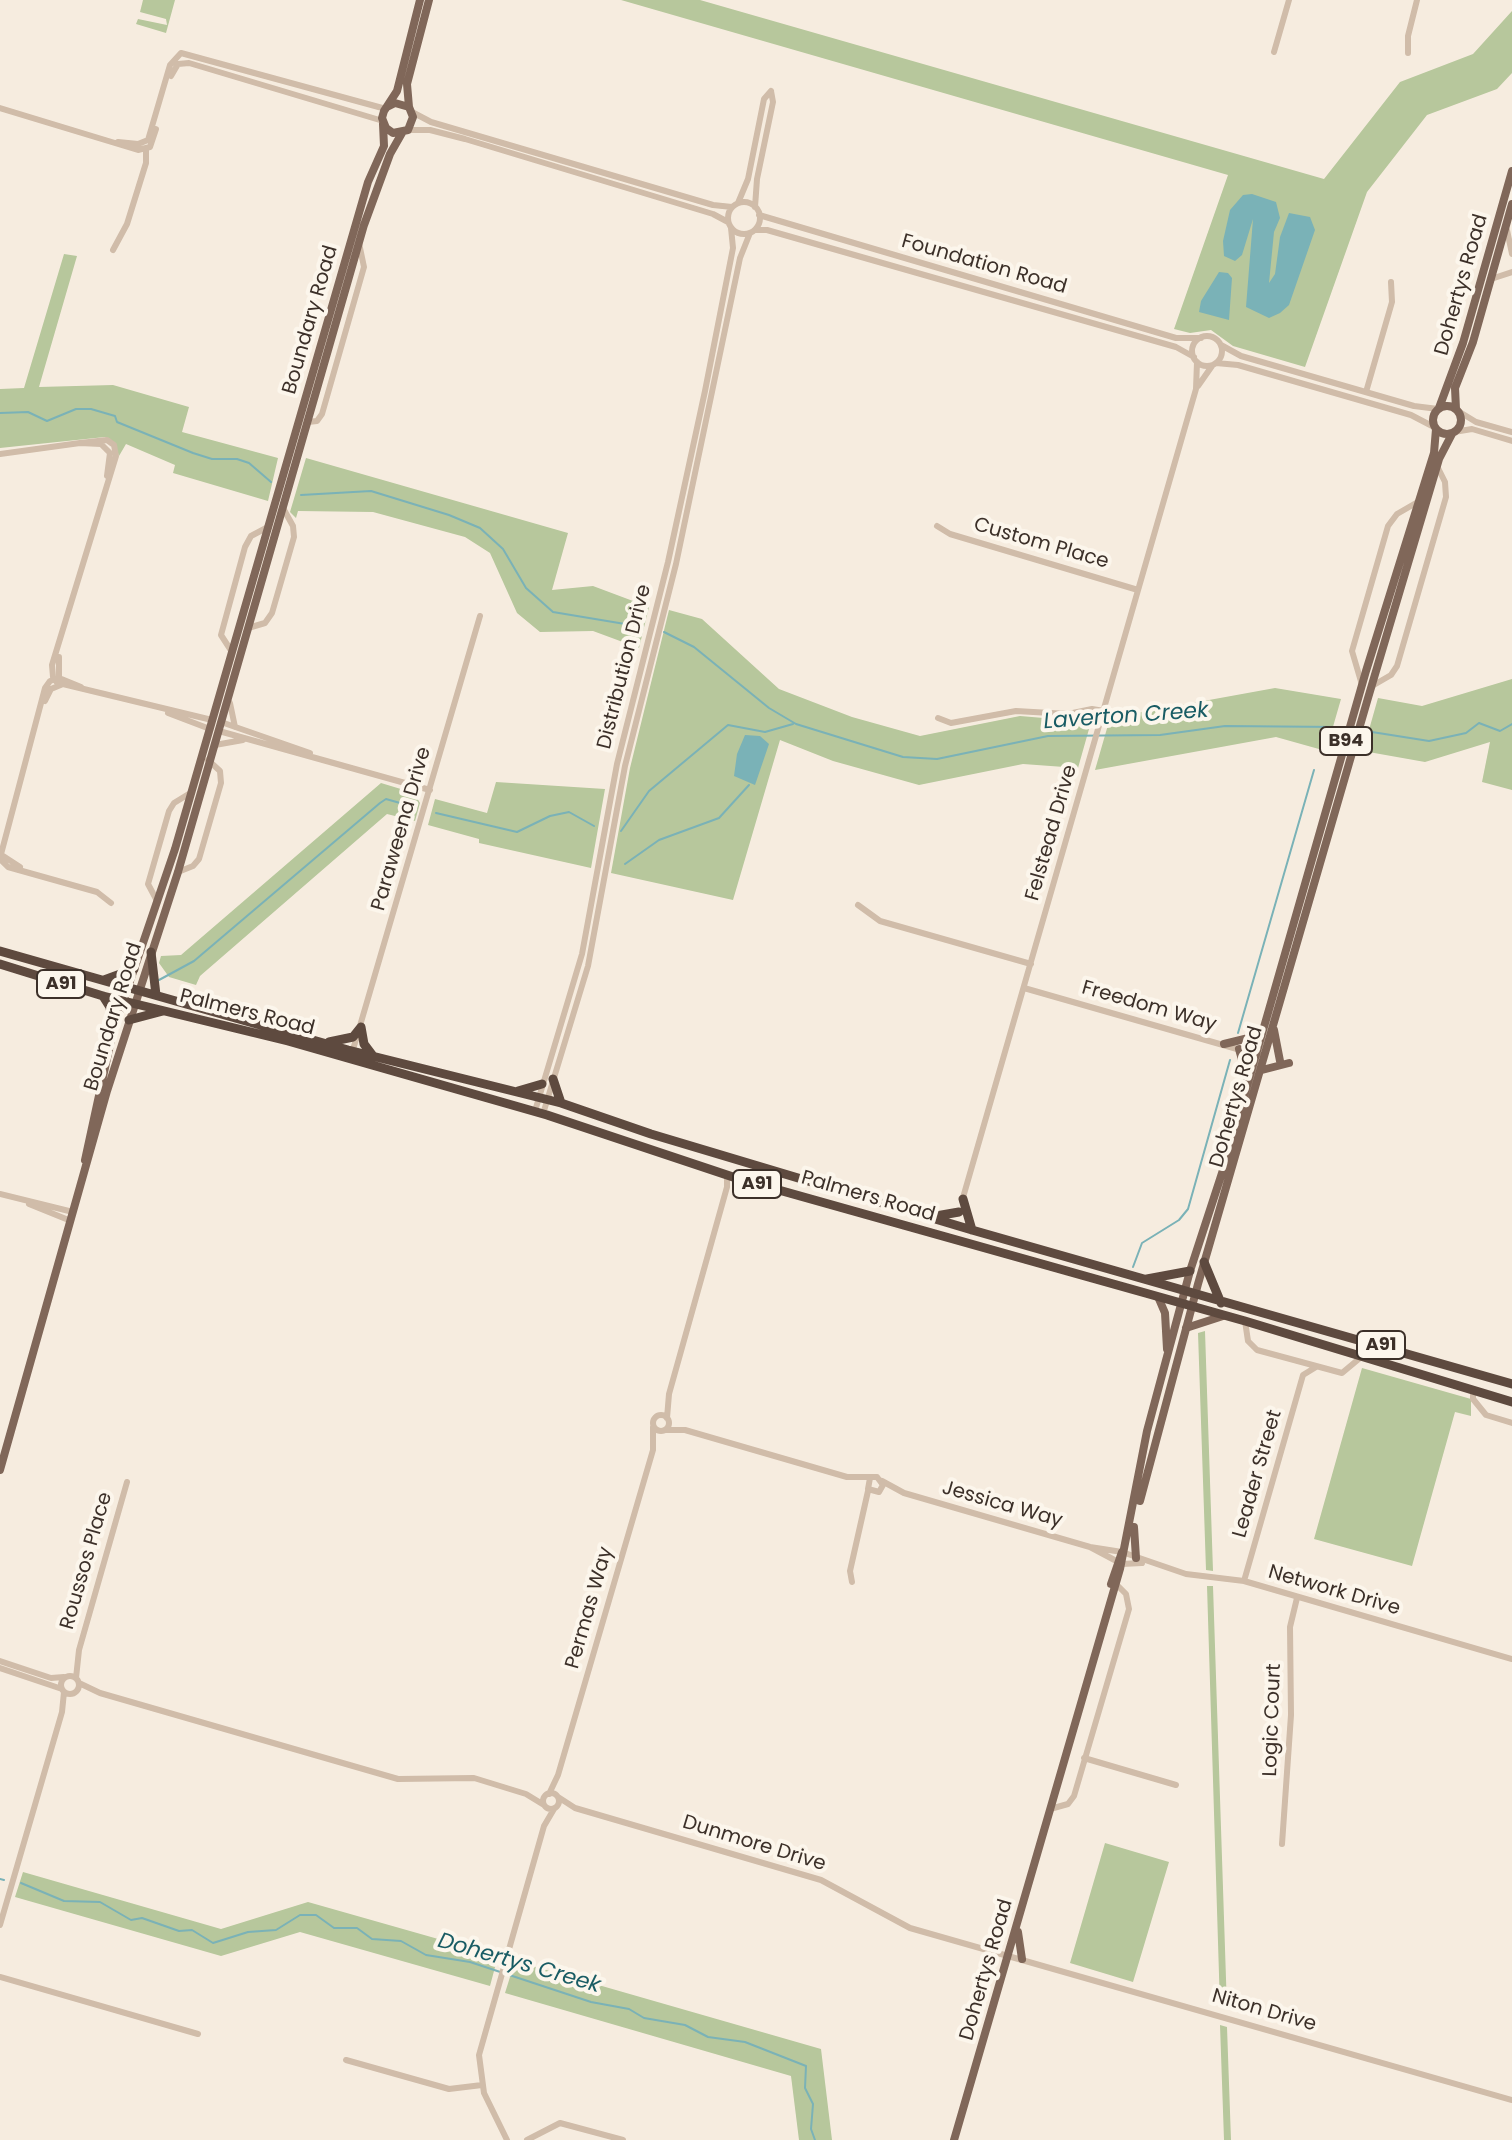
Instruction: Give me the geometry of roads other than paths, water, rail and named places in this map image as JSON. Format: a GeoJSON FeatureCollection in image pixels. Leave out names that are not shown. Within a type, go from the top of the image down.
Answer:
{"type":"FeatureCollection","features":[{"type":"Feature","properties":{"kind":"highway","name":"A91"},"geometry":{"type":"LineString","coordinates":[[0,951],[133,990]]}},
{"type":"Feature","properties":{"kind":"highway"},"geometry":{"type":"LineString","coordinates":[[151,952],[156,995]]}},
{"type":"Feature","properties":{"kind":"highway","name":"A91"},"geometry":{"type":"LineString","coordinates":[[0,964],[123,1001]]}},
{"type":"Feature","properties":{"kind":"highway"},"geometry":{"type":"LineString","coordinates":[[100,981],[134,969]]}},
{"type":"Feature","properties":{"kind":"highway","name":"Palmers Road"},"geometry":{"type":"LineString","coordinates":[[133,990],[325,1043],[352,1057],[373,1057],[561,1103],[651,1134],[955,1225],[1512,1384]]}},
{"type":"Feature","properties":{"kind":"highway"},"geometry":{"type":"LineString","coordinates":[[103,996],[110,1007],[113,1031]]}},
{"type":"Feature","properties":{"kind":"highway","name":"Palmers Road"},"geometry":{"type":"LineString","coordinates":[[123,1001],[352,1057],[539,1112],[731,1176],[1245,1321],[1512,1402]]}},
{"type":"Feature","properties":{"kind":"highway"},"geometry":{"type":"LineString","coordinates":[[129,1020],[166,1011]]}},
{"type":"Feature","properties":{"kind":"highway"},"geometry":{"type":"LineString","coordinates":[[325,1043],[353,1037],[361,1027]]}},
{"type":"Feature","properties":{"kind":"highway"},"geometry":{"type":"LineString","coordinates":[[361,1027],[364,1044],[373,1057]]}},
{"type":"Feature","properties":{"kind":"highway"},"geometry":{"type":"LineString","coordinates":[[553,1079],[561,1103]]}},
{"type":"Feature","properties":{"kind":"highway"},"geometry":{"type":"LineString","coordinates":[[518,1091],[542,1084]]}},
{"type":"Feature","properties":{"kind":"highway"},"geometry":{"type":"LineString","coordinates":[[963,1199],[972,1230]]}},
{"type":"Feature","properties":{"kind":"highway"},"geometry":{"type":"LineString","coordinates":[[929,1217],[959,1212]]}},
{"type":"Feature","properties":{"kind":"highway"},"geometry":{"type":"LineString","coordinates":[[1204,1262],[1221,1303]]}},
{"type":"Feature","properties":{"kind":"highway"},"geometry":{"type":"LineString","coordinates":[[1143,1280],[1190,1271]]}},
{"type":"Feature","properties":{"kind":"main road"},"geometry":{"type":"LineString","coordinates":[[420,0],[397,91],[386,108],[383,122],[389,131],[405,131],[413,121],[408,76],[429,0]]}},
{"type":"Feature","properties":{"kind":"main road"},"geometry":{"type":"LineString","coordinates":[[386,108],[395,103],[410,109]]}},
{"type":"Feature","properties":{"kind":"main road","name":"Boundary Road"},"geometry":{"type":"LineString","coordinates":[[0,1470],[134,1003],[134,969],[192,792],[214,746],[215,726],[230,691],[283,508],[368,182],[384,146],[383,122]]}},
{"type":"Feature","properties":{"kind":"main road","name":"Boundary Road"},"geometry":{"type":"LineString","coordinates":[[84,1173],[90,1127],[113,1031],[123,1001],[133,990],[151,952],[178,872],[232,652],[268,527],[359,243],[390,154],[405,131]]}},
{"type":"Feature","properties":{"kind":"main road","name":"Dohertys Road"},"geometry":{"type":"LineString","coordinates":[[1439,408],[1463,343],[1512,172]]}},
{"type":"Feature","properties":{"kind":"main road","name":"Dohertys Road"},"geometry":{"type":"LineString","coordinates":[[1457,410],[1455,388],[1469,355],[1512,204]]}},
{"type":"Feature","properties":{"kind":"main road"},"geometry":{"type":"LineString","coordinates":[[1439,408],[1448,406],[1457,410]]}},
{"type":"Feature","properties":{"kind":"main road","name":"B94"},"geometry":{"type":"LineString","coordinates":[[1435,428],[1433,416],[1439,408]]}},
{"type":"Feature","properties":{"kind":"main road","name":"B94"},"geometry":{"type":"LineString","coordinates":[[1453,433],[1461,423],[1457,410]]}},
{"type":"Feature","properties":{"kind":"main road"},"geometry":{"type":"LineString","coordinates":[[1435,428],[1453,433]]}},
{"type":"Feature","properties":{"kind":"main road","name":"Dohertys Road"},"geometry":{"type":"LineString","coordinates":[[1190,1293],[1190,1271],[1248,1083],[1274,1030],[1416,503],[1436,447],[1435,428]]}},
{"type":"Feature","properties":{"kind":"main road","name":"Dohertys Road"},"geometry":{"type":"LineString","coordinates":[[1106,1618],[1132,1517],[1147,1431],[1167,1358],[1204,1262],[1262,1070],[1261,1035],[1437,466],[1453,433]]}},
{"type":"Feature","properties":{"kind":"main road"},"geometry":{"type":"LineString","coordinates":[[232,652],[244,644]]}},
{"type":"Feature","properties":{"kind":"main road"},"geometry":{"type":"LineString","coordinates":[[156,899],[163,897],[171,887]]}},
{"type":"Feature","properties":{"kind":"main road"},"geometry":{"type":"LineString","coordinates":[[1262,1070],[1285,1062],[1274,1030]]}},
{"type":"Feature","properties":{"kind":"main road"},"geometry":{"type":"LineString","coordinates":[[1224,1044],[1261,1035]]}},
{"type":"Feature","properties":{"kind":"main road"},"geometry":{"type":"LineString","coordinates":[[1239,1049],[1248,1083]]}},
{"type":"Feature","properties":{"kind":"main road"},"geometry":{"type":"LineString","coordinates":[[90,1127],[94,1127],[100,1118]]}},
{"type":"Feature","properties":{"kind":"main road"},"geometry":{"type":"LineString","coordinates":[[1159,1299],[1165,1313],[1167,1358]]}},
{"type":"Feature","properties":{"kind":"main road","name":"Dohertys Road"},"geometry":{"type":"LineString","coordinates":[[1132,1517],[1139,1503],[1186,1328],[1186,1306]]}},
{"type":"Feature","properties":{"kind":"main road"},"geometry":{"type":"LineString","coordinates":[[1186,1328],[1223,1316]]}},
{"type":"Feature","properties":{"kind":"main road"},"geometry":{"type":"LineString","coordinates":[[1139,1503],[1132,1535],[1141,1560]]}},
{"type":"Feature","properties":{"kind":"main road","name":"Dohertys Road"},"geometry":{"type":"LineString","coordinates":[[954,2140],[1116,1584],[1119,1563]]}},
{"type":"Feature","properties":{"kind":"main road"},"geometry":{"type":"LineString","coordinates":[[1022,1959],[1018,1932],[1033,1883],[1034,1865]]}},
{"type":"Feature","properties":{"kind":"street"},"geometry":{"type":"LineString","coordinates":[[1274,52],[1289,0]]}},
{"type":"Feature","properties":{"kind":"street"},"geometry":{"type":"LineString","coordinates":[[1408,53],[1408,36],[1417,0]]}},
{"type":"Feature","properties":{"kind":"street"},"geometry":{"type":"LineString","coordinates":[[176,55],[187,53],[386,108]]}},
{"type":"Feature","properties":{"kind":"street"},"geometry":{"type":"LineString","coordinates":[[166,86],[178,64],[176,55]]}},
{"type":"Feature","properties":{"kind":"street"},"geometry":{"type":"LineString","coordinates":[[113,250],[122,239],[141,172],[143,148],[153,139],[176,55]]}},
{"type":"Feature","properties":{"kind":"street"},"geometry":{"type":"LineString","coordinates":[[178,64],[189,63],[383,122]]}},
{"type":"Feature","properties":{"kind":"street"},"geometry":{"type":"LineString","coordinates":[[280,89],[282,81]]}},
{"type":"Feature","properties":{"kind":"street"},"geometry":{"type":"LineString","coordinates":[[410,109],[466,136],[713,214],[740,234],[753,231],[759,215],[755,207],[757,179],[773,102],[771,91],[764,99],[748,179],[729,225]]}},
{"type":"Feature","properties":{"kind":"street"},"geometry":{"type":"LineString","coordinates":[[0,108],[143,148]]}},
{"type":"Feature","properties":{"kind":"street"},"geometry":{"type":"LineString","coordinates":[[405,131],[430,130],[466,136],[713,205],[755,207]]}},
{"type":"Feature","properties":{"kind":"street","name":"Foundation Road"},"geometry":{"type":"LineString","coordinates":[[759,215],[1176,338],[1201,338]]}},
{"type":"Feature","properties":{"kind":"street","name":"Dohertys Road"},"geometry":{"type":"LineString","coordinates":[[1507,222],[1512,254]]}},
{"type":"Feature","properties":{"kind":"street","name":"Distribution Drive"},"geometry":{"type":"LineString","coordinates":[[539,1112],[553,1079],[585,977],[629,734],[705,391],[733,248],[729,225]]}},
{"type":"Feature","properties":{"kind":"street","name":"Distribution Drive"},"geometry":{"type":"LineString","coordinates":[[543,1098],[542,1084],[577,975],[614,778],[669,591],[740,258],[753,231]]}},
{"type":"Feature","properties":{"kind":"street","name":"Foundation Road"},"geometry":{"type":"LineString","coordinates":[[753,231],[843,251],[1176,347],[1195,360]]}},
{"type":"Feature","properties":{"kind":"street"},"geometry":{"type":"LineString","coordinates":[[843,251],[846,242]]}},
{"type":"Feature","properties":{"kind":"street"},"geometry":{"type":"LineString","coordinates":[[907,270],[909,261]]}},
{"type":"Feature","properties":{"kind":"street","name":"Dohertys Road"},"geometry":{"type":"LineString","coordinates":[[1491,280],[1509,276],[1512,272]]}},
{"type":"Feature","properties":{"kind":"street"},"geometry":{"type":"LineString","coordinates":[[1366,392],[1392,302],[1391,282]]}},
{"type":"Feature","properties":{"kind":"street"},"geometry":{"type":"LineString","coordinates":[[1435,428],[1411,415],[1238,365],[1195,360],[1194,344],[1201,338],[1214,338],[1230,352],[1278,367],[1366,392],[1439,408]]}},
{"type":"Feature","properties":{"kind":"street"},"geometry":{"type":"LineString","coordinates":[[1214,364],[1221,355],[1221,345]]}},
{"type":"Feature","properties":{"kind":"street","name":"Felstead Drive"},"geometry":{"type":"LineString","coordinates":[[951,1239],[1196,389],[1195,360]]}},
{"type":"Feature","properties":{"kind":"street","name":"Felstead Drive"},"geometry":{"type":"LineString","coordinates":[[1196,389],[1214,364]]}},
{"type":"Feature","properties":{"kind":"street"},"geometry":{"type":"LineString","coordinates":[[1275,376],[1278,367]]}},
{"type":"Feature","properties":{"kind":"street"},"geometry":{"type":"LineString","coordinates":[[705,391],[713,393]]}},
{"type":"Feature","properties":{"kind":"street"},"geometry":{"type":"LineString","coordinates":[[1457,410],[1476,422],[1512,432]]}},
{"type":"Feature","properties":{"kind":"street"},"geometry":{"type":"LineString","coordinates":[[1453,433],[1472,429],[1512,441]]}},
{"type":"Feature","properties":{"kind":"street"},"geometry":{"type":"LineString","coordinates":[[0,452],[100,439],[114,445],[115,461],[52,665],[57,680]]}},
{"type":"Feature","properties":{"kind":"street","name":"Dohertys Road"},"geometry":{"type":"LineString","coordinates":[[1416,503],[1403,509],[1388,526],[1352,651],[1367,686],[1391,675],[1397,666],[1446,497],[1445,482],[1437,466]]}},
{"type":"Feature","properties":{"kind":"street","name":"Boundary Road"},"geometry":{"type":"LineString","coordinates":[[248,628],[269,619],[294,537],[293,526],[283,508]]}},
{"type":"Feature","properties":{"kind":"street","name":"Custom Place"},"geometry":{"type":"LineString","coordinates":[[937,526],[950,534],[1138,590]]}},
{"type":"Feature","properties":{"kind":"street","name":"Boundary Road"},"geometry":{"type":"LineString","coordinates":[[232,652],[221,635],[245,547],[251,536],[268,527]]}},
{"type":"Feature","properties":{"kind":"street"},"geometry":{"type":"LineString","coordinates":[[672,539],[681,541]]}},
{"type":"Feature","properties":{"kind":"street"},"geometry":{"type":"LineString","coordinates":[[661,590],[669,591]]}},
{"type":"Feature","properties":{"kind":"street","name":"Paraweena Drive"},"geometry":{"type":"LineString","coordinates":[[352,1057],[480,616]]}},
{"type":"Feature","properties":{"kind":"street"},"geometry":{"type":"LineString","coordinates":[[111,903],[97,892],[8,867],[0,857],[45,688],[57,680],[215,726],[251,740],[430,790]]}},
{"type":"Feature","properties":{"kind":"street"},"geometry":{"type":"LineString","coordinates":[[230,691],[230,716],[236,728]]}},
{"type":"Feature","properties":{"kind":"street"},"geometry":{"type":"LineString","coordinates":[[938,718],[951,723],[1016,711],[1104,711]]}},
{"type":"Feature","properties":{"kind":"street"},"geometry":{"type":"LineString","coordinates":[[215,726],[236,728],[320,758]]}},
{"type":"Feature","properties":{"kind":"street"},"geometry":{"type":"LineString","coordinates":[[214,746],[223,742],[251,740]]}},
{"type":"Feature","properties":{"kind":"street","name":"Boundary Road"},"geometry":{"type":"LineString","coordinates":[[178,872],[193,866],[199,859],[217,797],[221,775],[206,760]]}},
{"type":"Feature","properties":{"kind":"street"},"geometry":{"type":"LineString","coordinates":[[614,778],[623,780]]}},
{"type":"Feature","properties":{"kind":"street","name":"Boundary Road"},"geometry":{"type":"LineString","coordinates":[[156,899],[148,884],[169,811],[174,803],[192,792]]}},
{"type":"Feature","properties":{"kind":"street"},"geometry":{"type":"LineString","coordinates":[[0,847],[7,832]]}},
{"type":"Feature","properties":{"kind":"street"},"geometry":{"type":"LineString","coordinates":[[596,877],[605,878]]}},
{"type":"Feature","properties":{"kind":"street"},"geometry":{"type":"LineString","coordinates":[[858,905],[880,921],[1031,964]]}},
{"type":"Feature","properties":{"kind":"street"},"geometry":{"type":"LineString","coordinates":[[577,975],[585,977]]}},
{"type":"Feature","properties":{"kind":"street","name":"Freedom Way"},"geometry":{"type":"LineString","coordinates":[[1024,988],[1261,1055]]}},
{"type":"Feature","properties":{"kind":"street"},"geometry":{"type":"LineString","coordinates":[[570,997],[579,1000]]}},
{"type":"Feature","properties":{"kind":"street"},"geometry":{"type":"LineString","coordinates":[[564,1013],[574,1016]]}},
{"type":"Feature","properties":{"kind":"street"},"geometry":{"type":"LineString","coordinates":[[667,1418],[669,1394],[731,1176]]}},
{"type":"Feature","properties":{"kind":"street"},"geometry":{"type":"LineString","coordinates":[[0,1194],[72,1216]]}},
{"type":"Feature","properties":{"kind":"street"},"geometry":{"type":"LineString","coordinates":[[1245,1321],[1252,1346],[1296,1361],[1342,1373],[1360,1358]]}},
{"type":"Feature","properties":{"kind":"street"},"geometry":{"type":"LineString","coordinates":[[1296,1361],[1303,1375],[1316,1367]]}},
{"type":"Feature","properties":{"kind":"street","name":"Leader Street"},"geometry":{"type":"LineString","coordinates":[[1244,1581],[1303,1375]]}},
{"type":"Feature","properties":{"kind":"street"},"geometry":{"type":"LineString","coordinates":[[1473,1390],[1473,1399],[1486,1415],[1512,1423]]}},
{"type":"Feature","properties":{"kind":"street"},"geometry":{"type":"LineString","coordinates":[[669,1394],[656,1416],[667,1418],[685,1430],[847,1477],[870,1478],[865,1515],[850,1571],[852,1582]]}},
{"type":"Feature","properties":{"kind":"street","name":"Permas Way"},"geometry":{"type":"LineString","coordinates":[[653,1450],[656,1416]]}},
{"type":"Feature","properties":{"kind":"street","name":"Permas Way"},"geometry":{"type":"LineString","coordinates":[[544,1805],[558,1775],[653,1450],[664,1431],[667,1418]]}},
{"type":"Feature","properties":{"kind":"street"},"geometry":{"type":"LineString","coordinates":[[653,1427],[664,1431],[685,1430]]}},
{"type":"Feature","properties":{"kind":"street"},"geometry":{"type":"LineString","coordinates":[[847,1477],[868,1490]]}},
{"type":"Feature","properties":{"kind":"street","name":"Jessica Way"},"geometry":{"type":"LineString","coordinates":[[870,1478],[877,1477],[904,1493],[1090,1547],[1122,1552]]}},
{"type":"Feature","properties":{"kind":"street"},"geometry":{"type":"LineString","coordinates":[[865,1515],[882,1481]]}},
{"type":"Feature","properties":{"kind":"street","name":"Roussos Place"},"geometry":{"type":"LineString","coordinates":[[62,1712],[65,1677],[79,1650],[127,1482]]}},
{"type":"Feature","properties":{"kind":"street","name":"Jessica Way"},"geometry":{"type":"LineString","coordinates":[[868,1490],[904,1493]]}},
{"type":"Feature","properties":{"kind":"street","name":"Jessica Way"},"geometry":{"type":"LineString","coordinates":[[1090,1547],[1119,1563]]}},
{"type":"Feature","properties":{"kind":"street","name":"Network Drive"},"geometry":{"type":"LineString","coordinates":[[1122,1552],[1198,1577],[1244,1581],[1512,1659]]}},
{"type":"Feature","properties":{"kind":"street","name":"Network Drive"},"geometry":{"type":"LineString","coordinates":[[1119,1563],[1141,1560]]}},
{"type":"Feature","properties":{"kind":"street"},"geometry":{"type":"LineString","coordinates":[[1050,1809],[1072,1801],[1129,1609],[1126,1594],[1116,1584]]}},
{"type":"Feature","properties":{"kind":"street","name":"Logic Court"},"geometry":{"type":"LineString","coordinates":[[1282,1844],[1291,1715],[1290,1627],[1297,1598]]}},
{"type":"Feature","properties":{"kind":"street","name":"Roussos Place"},"geometry":{"type":"LineString","coordinates":[[62,1712],[74,1692],[79,1650]]}},
{"type":"Feature","properties":{"kind":"street"},"geometry":{"type":"LineString","coordinates":[[0,1661],[51,1678],[65,1677],[100,1693],[398,1779],[467,1777],[526,1794],[544,1805],[544,1826]]}},
{"type":"Feature","properties":{"kind":"street"},"geometry":{"type":"LineString","coordinates":[[0,1668],[63,1690],[100,1693]]}},
{"type":"Feature","properties":{"kind":"street"},"geometry":{"type":"LineString","coordinates":[[0,1925],[62,1712]]}},
{"type":"Feature","properties":{"kind":"street"},"geometry":{"type":"LineString","coordinates":[[1084,1758],[1176,1785]]}},
{"type":"Feature","properties":{"kind":"street","name":"Permas Way"},"geometry":{"type":"LineString","coordinates":[[554,1808],[558,1797],[558,1775]]}},
{"type":"Feature","properties":{"kind":"street"},"geometry":{"type":"LineString","coordinates":[[526,1794],[548,1794]]}},
{"type":"Feature","properties":{"kind":"street","name":"Dunmore Drive"},"geometry":{"type":"LineString","coordinates":[[548,1794],[575,1808]]}},
{"type":"Feature","properties":{"kind":"street","name":"Dunmore Drive"},"geometry":{"type":"LineString","coordinates":[[544,1805],[575,1808],[821,1880],[910,1928],[1008,1954]]}},
{"type":"Feature","properties":{"kind":"street"},"geometry":{"type":"LineString","coordinates":[[507,2140],[492,2113],[482,2085],[480,2044],[544,1826],[554,1808]]}},
{"type":"Feature","properties":{"kind":"street","name":"Niton Drive"},"geometry":{"type":"LineString","coordinates":[[1008,1954],[1512,2100]]}},
{"type":"Feature","properties":{"kind":"street"},"geometry":{"type":"LineString","coordinates":[[0,1977],[198,2034]]}},
{"type":"Feature","properties":{"kind":"street"},"geometry":{"type":"LineString","coordinates":[[346,2060],[449,2089],[482,2085]]}},
{"type":"Feature","properties":{"kind":"street"},"geometry":{"type":"LineString","coordinates":[[527,2140],[560,2123],[623,2140]]}},
{"type":"Feature","properties":{"kind":"water"},"geometry":{"type":"Polygon","coordinates":[[[1252,194],[1276,202],[1280,218],[1274,232],[1269,283],[1275,274],[1280,237],[1289,213],[1310,217],[1315,230],[1289,305],[1269,318],[1246,307],[1253,219],[1242,255],[1235,261],[1224,256],[1223,241],[1230,210],[1243,195],[1252,194]]]}},
{"type":"Feature","properties":{"kind":"water"},"geometry":{"type":"Polygon","coordinates":[[[1219,272],[1228,273],[1232,278],[1229,320],[1199,312],[1201,301],[1219,272]]]}},
{"type":"Feature","properties":{"kind":"water"},"geometry":{"type":"Polygon","coordinates":[[[745,735],[760,736],[769,744],[755,785],[734,776],[737,754],[745,735]]]}},
{"type":"Feature","properties":{"kind":"waterway","name":"Laverton Creek"},"geometry":{"type":"LineString","coordinates":[[0,413],[28,412],[47,421],[76,409],[91,409],[115,416],[117,422],[193,453],[212,459],[237,459],[249,463],[271,482]]}},
{"type":"Feature","properties":{"kind":"waterway","name":"Laverton Creek"},"geometry":{"type":"LineString","coordinates":[[301,495],[371,491],[449,515],[480,528],[503,549],[526,588],[553,612],[643,627]]}},
{"type":"Feature","properties":{"kind":"waterway","name":"Laverton Creek"},"geometry":{"type":"LineString","coordinates":[[664,632],[694,647],[769,708],[796,724],[903,757],[937,759],[1048,736],[1160,735],[1225,726],[1337,727]]}},
{"type":"Feature","properties":{"kind":"waterway","name":"Laverton Creek"},"geometry":{"type":"LineString","coordinates":[[1372,732],[1429,741],[1466,733],[1479,723],[1500,731],[1512,724]]}},
{"type":"Feature","properties":{"kind":"waterway"},"geometry":{"type":"LineString","coordinates":[[621,831],[649,791],[728,725],[765,732],[793,724]]}},
{"type":"Feature","properties":{"kind":"waterway"},"geometry":{"type":"LineString","coordinates":[[1320,747],[1337,728]]}},
{"type":"Feature","properties":{"kind":"waterway"},"geometry":{"type":"LineString","coordinates":[[1238,1033],[1314,770]]}},
{"type":"Feature","properties":{"kind":"waterway"},"geometry":{"type":"LineString","coordinates":[[625,864],[659,840],[719,818],[749,785]]}},
{"type":"Feature","properties":{"kind":"waterway"},"geometry":{"type":"LineString","coordinates":[[159,980],[194,961],[380,803],[386,799],[414,807]]}},
{"type":"Feature","properties":{"kind":"waterway"},"geometry":{"type":"LineString","coordinates":[[436,813],[517,832],[550,816],[569,812],[594,826]]}},
{"type":"Feature","properties":{"kind":"waterway"},"geometry":{"type":"LineString","coordinates":[[1133,1267],[1142,1243],[1179,1220],[1188,1209],[1230,1060]]}},
{"type":"Feature","properties":{"kind":"waterway","name":"Dohertys Creek"},"geometry":{"type":"LineString","coordinates":[[0,1879],[4,1880]]}},
{"type":"Feature","properties":{"kind":"waterway","name":"Dohertys Creek"},"geometry":{"type":"LineString","coordinates":[[21,1883],[64,1901],[100,1902],[131,1920],[142,1918],[179,1931],[192,1930],[213,1943],[248,1932],[276,1930],[300,1915],[316,1915],[334,1928],[357,1928],[372,1939],[401,1941],[426,1955],[470,1962],[591,2002],[629,2009],[644,2018],[685,2025],[708,2037],[745,2042],[806,2066],[805,2088],[813,2104],[811,2129],[815,2140]]}}]}
